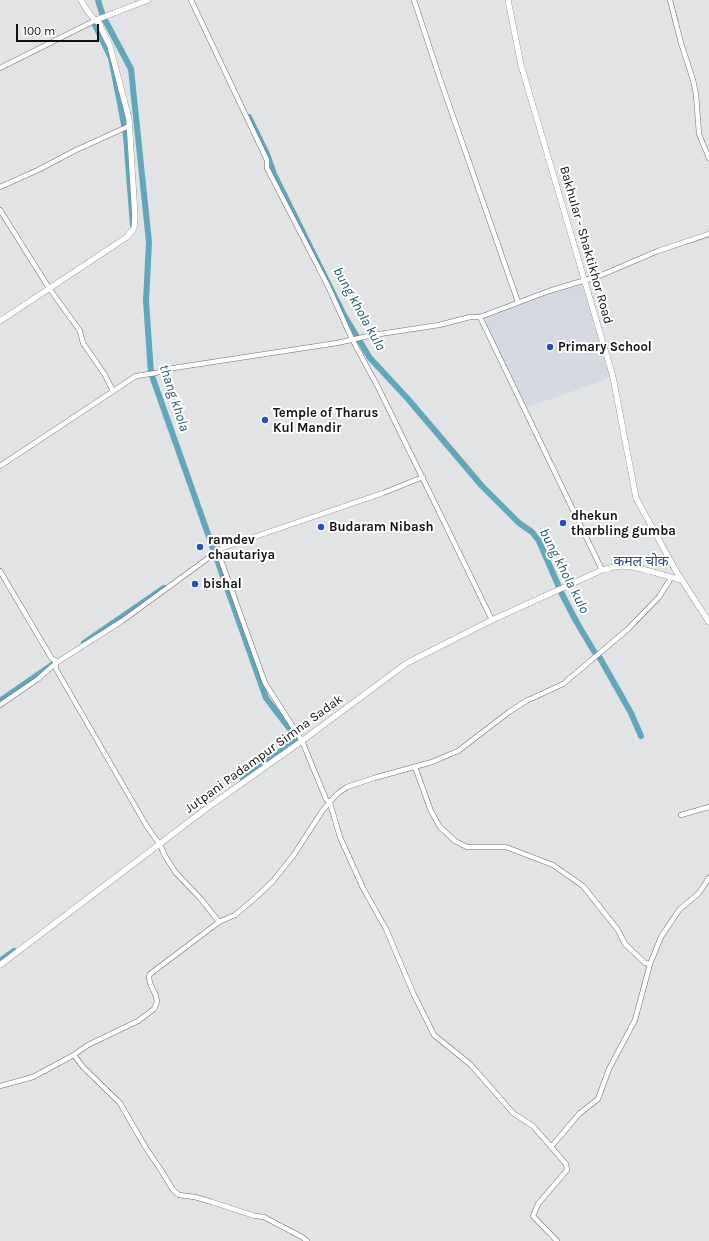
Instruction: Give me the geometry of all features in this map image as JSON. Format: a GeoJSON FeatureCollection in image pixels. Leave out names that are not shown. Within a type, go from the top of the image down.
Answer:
{"type":"FeatureCollection","features":[{"type":"Feature","properties":{"kind":"street"},"geometry":{"type":"LineString","coordinates":[[0,321],[127,237],[134,228],[135,217],[126,128],[129,119],[110,46],[100,24],[80,0]]}},
{"type":"Feature","properties":{"kind":"street"},"geometry":{"type":"LineString","coordinates":[[0,68],[96,20],[148,0]]}},
{"type":"Feature","properties":{"kind":"street"},"geometry":{"type":"LineString","coordinates":[[191,0],[267,160],[267,168],[328,286],[492,620]]}},
{"type":"Feature","properties":{"kind":"street"},"geometry":{"type":"LineString","coordinates":[[414,0],[440,82],[518,302]]}},
{"type":"Feature","properties":{"kind":"street","name":"Bakhular - Shaktikhor Road"},"geometry":{"type":"LineString","coordinates":[[508,0],[521,65],[586,281],[613,377],[636,498],[682,580],[709,622]]}},
{"type":"Feature","properties":{"kind":"street"},"geometry":{"type":"LineString","coordinates":[[670,0],[694,87],[699,134],[709,158]]}},
{"type":"Feature","properties":{"kind":"street"},"geometry":{"type":"LineString","coordinates":[[0,188],[74,151],[126,128]]}},
{"type":"Feature","properties":{"kind":"street"},"geometry":{"type":"LineString","coordinates":[[0,210],[50,288],[80,331],[83,343],[105,375],[113,391]]}},
{"type":"Feature","properties":{"kind":"street"},"geometry":{"type":"LineString","coordinates":[[0,466],[136,376],[156,373],[167,369],[237,359],[439,325],[470,317],[480,317],[550,291],[586,281],[658,251],[709,234]]}},
{"type":"Feature","properties":{"kind":"street"},"geometry":{"type":"LineString","coordinates":[[480,317],[602,570]]}},
{"type":"Feature","properties":{"kind":"street"},"geometry":{"type":"LineString","coordinates":[[0,705],[38,679],[56,662],[122,621],[222,548],[353,503],[423,477]]}},
{"type":"Feature","properties":{"kind":"street"},"geometry":{"type":"LineString","coordinates":[[218,552],[265,684],[302,741],[326,799],[330,803],[340,837],[363,888],[386,929],[414,995],[434,1035],[471,1065],[513,1113],[533,1126],[566,1164],[568,1170],[538,1204],[534,1216],[557,1241]]}},
{"type":"Feature","properties":{"kind":"street","name":"Jutpani Padampur Simna Sadak"},"geometry":{"type":"LineString","coordinates":[[0,965],[207,808],[302,741],[407,663],[492,620],[602,570],[620,566],[642,569],[682,580]]}},
{"type":"Feature","properties":{"kind":"street"},"geometry":{"type":"LineString","coordinates":[[0,571],[52,660],[56,662]]}},
{"type":"Feature","properties":{"kind":"street"},"geometry":{"type":"LineString","coordinates":[[0,1086],[33,1077],[74,1055],[88,1045],[138,1021],[154,1009],[157,1002],[148,977],[150,974],[219,922],[235,915],[254,899],[273,880],[293,856],[322,810],[337,794],[347,787],[374,778],[416,768],[458,751],[513,709],[526,701],[563,684],[628,629],[659,597],[671,578]]}},
{"type":"Feature","properties":{"kind":"street"},"geometry":{"type":"LineString","coordinates":[[56,662],[56,669],[146,825],[156,838],[165,856],[176,873],[201,899],[219,922]]}},
{"type":"Feature","properties":{"kind":"street"},"geometry":{"type":"LineString","coordinates":[[416,768],[431,811],[440,827],[454,841],[467,847],[506,847],[553,865],[583,886],[618,930],[625,944],[645,963],[650,964]]}},
{"type":"Feature","properties":{"kind":"street"},"geometry":{"type":"LineString","coordinates":[[682,815],[709,807]]}},
{"type":"Feature","properties":{"kind":"street"},"geometry":{"type":"LineString","coordinates":[[551,1147],[579,1114],[598,1099],[609,1069],[635,1020],[650,964],[661,937],[679,910],[699,893],[709,878]]}},
{"type":"Feature","properties":{"kind":"street"},"geometry":{"type":"LineString","coordinates":[[74,1055],[83,1067],[120,1104],[173,1190],[179,1195],[195,1197],[255,1216],[264,1217],[302,1237],[306,1241]]}},
{"type":"Feature","properties":{"kind":"shaded area","name":"Primary School"},"geometry":{"type":"Polygon","coordinates":[[[586,281],[613,377],[525,408],[480,317],[518,302],[586,281]]]}},
{"type":"Feature","properties":{"kind":"waterway"},"geometry":{"type":"LineString","coordinates":[[98,0],[102,13]]}},
{"type":"Feature","properties":{"kind":"waterway","name":"thang khola"},"geometry":{"type":"LineString","coordinates":[[105,20],[131,69],[149,242],[146,301],[151,373],[266,698],[299,741]]}},
{"type":"Feature","properties":{"kind":"waterway"},"geometry":{"type":"LineString","coordinates":[[94,23],[111,58],[120,103],[126,136],[133,226]]}},
{"type":"Feature","properties":{"kind":"waterway","name":"bung khola kulo"},"geometry":{"type":"LineString","coordinates":[[249,117],[267,154],[274,174],[345,317],[370,358],[408,399],[482,486],[519,523],[532,532],[539,541],[562,594],[595,653]]}},
{"type":"Feature","properties":{"kind":"waterway"},"geometry":{"type":"LineString","coordinates":[[84,643],[164,588]]}},
{"type":"Feature","properties":{"kind":"waterway","name":"bung khola kulo"},"geometry":{"type":"LineString","coordinates":[[600,658],[631,713],[641,736]]}},
{"type":"Feature","properties":{"kind":"waterway"},"geometry":{"type":"LineString","coordinates":[[0,701],[52,665]]}},
{"type":"Feature","properties":{"kind":"waterway"},"geometry":{"type":"LineString","coordinates":[[243,780],[297,739]]}},
{"type":"Feature","properties":{"kind":"waterway"},"geometry":{"type":"LineString","coordinates":[[0,961],[14,951]]}},
{"type":"Feature","properties":{"kind":"place","name":"Primary School"},"geometry":{"type":"Point","coordinates":[550,347]}},
{"type":"Feature","properties":{"kind":"place","name":"Temple of Tharus Kul Mandir"},"geometry":{"type":"Point","coordinates":[265,420]}},
{"type":"Feature","properties":{"kind":"place","name":"dhekun tharbling gumba"},"geometry":{"type":"Point","coordinates":[563,523]}},
{"type":"Feature","properties":{"kind":"place","name":"Budaram Nibash"},"geometry":{"type":"Point","coordinates":[321,527]}},
{"type":"Feature","properties":{"kind":"place","name":"ramdev chautariya"},"geometry":{"type":"Point","coordinates":[200,547]}},
{"type":"Feature","properties":{"kind":"place","name":"bishal"},"geometry":{"type":"Point","coordinates":[195,584]}},
{"type":"Feature","properties":{"kind":"district","name":"कमल चोक"},"geometry":{"type":"Point","coordinates":[641,562]}}]}
